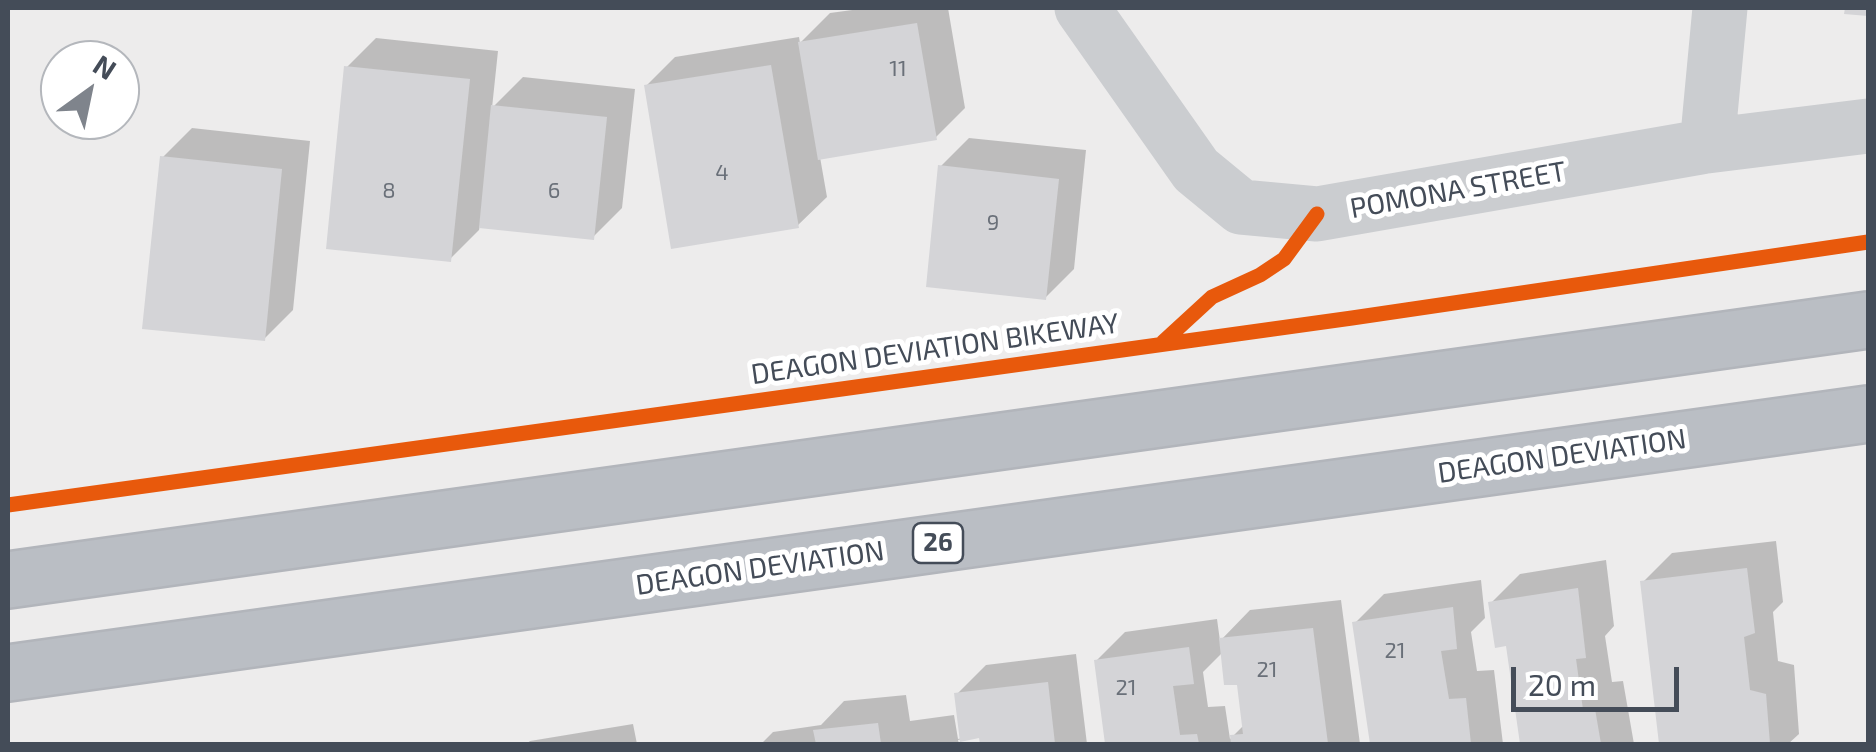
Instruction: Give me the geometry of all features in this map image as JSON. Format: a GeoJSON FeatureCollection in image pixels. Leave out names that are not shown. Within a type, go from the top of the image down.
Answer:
{"type":"FeatureCollection","features":[{"type":"Feature","properties":{"kind":"highway"},"geometry":{"type":"LineString","coordinates":[[8,580],[1868,320]]}},
{"type":"Feature","properties":{"kind":"highway","name":"DEAGON DEVIATION"},"geometry":{"type":"LineString","coordinates":[[8,673],[1868,414]]}},
{"type":"Feature","properties":{"kind":"street","name":"POMONA STREET"},"geometry":{"type":"LineString","coordinates":[[1082,8],[1196,170],[1241,207],[1317,214],[1707,146],[1868,126]]}},
{"type":"Feature","properties":{"kind":"street"},"geometry":{"type":"LineString","coordinates":[[1707,146],[1720,8]]}},
{"type":"Feature","properties":{"kind":"building"},"geometry":{"type":"Polygon","coordinates":[[[1845,8],[1868,8],[1868,16],[1844,14],[1845,8]]]}},
{"type":"Feature","properties":{"kind":"building"},"geometry":{"type":"Polygon","coordinates":[[[917,23],[937,140],[818,160],[798,42],[917,23]]]}},
{"type":"Feature","properties":{"kind":"building"},"geometry":{"type":"Polygon","coordinates":[[[771,65],[799,228],[671,249],[644,85],[771,65]]]}},
{"type":"Feature","properties":{"kind":"building"},"geometry":{"type":"Polygon","coordinates":[[[344,66],[470,79],[451,262],[326,249],[344,66]]]}},
{"type":"Feature","properties":{"kind":"building"},"geometry":{"type":"Polygon","coordinates":[[[491,105],[607,117],[594,240],[479,228],[491,105]]]}},
{"type":"Feature","properties":{"kind":"building"},"geometry":{"type":"Polygon","coordinates":[[[160,156],[282,169],[265,341],[142,329],[160,156]]]}},
{"type":"Feature","properties":{"kind":"building"},"geometry":{"type":"Polygon","coordinates":[[[938,165],[1059,179],[1046,300],[926,287],[938,165]]]}},
{"type":"Feature","properties":{"kind":"building"},"geometry":{"type":"Polygon","coordinates":[[[1747,568],[1755,633],[1744,637],[1750,690],[1766,694],[1770,744],[1659,744],[1640,581],[1747,568]]]}},
{"type":"Feature","properties":{"kind":"building"},"geometry":{"type":"Polygon","coordinates":[[[1578,588],[1586,658],[1576,659],[1583,710],[1595,709],[1601,744],[1520,744],[1506,646],[1495,648],[1488,602],[1578,588]]]}},
{"type":"Feature","properties":{"kind":"building"},"geometry":{"type":"Polygon","coordinates":[[[1453,607],[1457,649],[1441,651],[1449,699],[1466,698],[1471,744],[1370,744],[1352,622],[1453,607]]]}},
{"type":"Feature","properties":{"kind":"building"},"geometry":{"type":"Polygon","coordinates":[[[1313,628],[1328,744],[1231,744],[1230,735],[1243,734],[1237,685],[1224,685],[1219,638],[1313,628]]]}},
{"type":"Feature","properties":{"kind":"building"},"geometry":{"type":"Polygon","coordinates":[[[1189,647],[1194,684],[1173,686],[1180,735],[1197,734],[1199,744],[1105,744],[1094,660],[1189,647]]]}},
{"type":"Feature","properties":{"kind":"building"},"geometry":{"type":"Polygon","coordinates":[[[1048,682],[1055,744],[980,744],[979,738],[960,742],[954,693],[1048,682]]]}},
{"type":"Feature","properties":{"kind":"building"},"geometry":{"type":"Polygon","coordinates":[[[878,723],[881,744],[816,744],[813,730],[878,723]]]}},
{"type":"Feature","properties":{"kind":"cycle path"},"geometry":{"type":"LineString","coordinates":[[1163,342],[1212,297],[1284,259],[1317,214]]}},
{"type":"Feature","properties":{"kind":"cycle path","name":"DEAGON DEVIATION BIKEWAY"},"geometry":{"type":"LineString","coordinates":[[8,505],[1352,318],[1868,242]]}}]}
